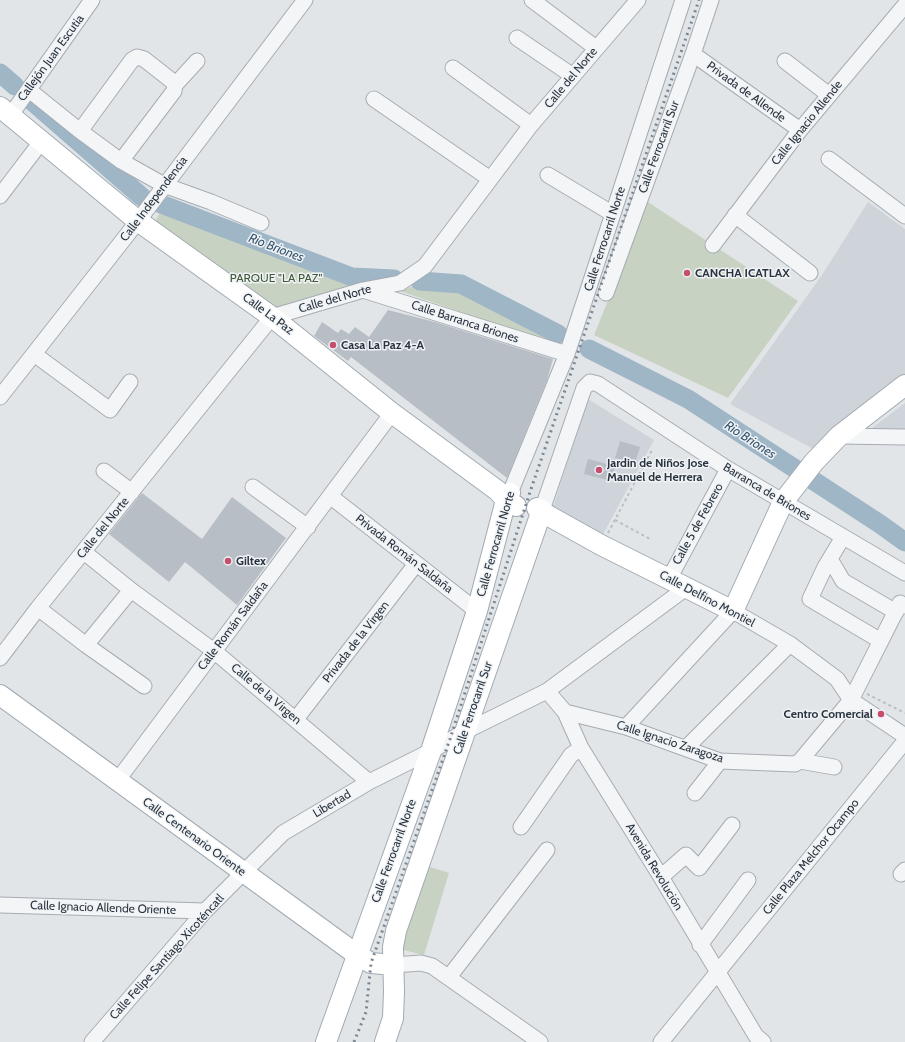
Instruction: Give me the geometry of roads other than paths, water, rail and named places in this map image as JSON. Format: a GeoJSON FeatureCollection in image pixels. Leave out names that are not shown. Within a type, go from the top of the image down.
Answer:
{"type":"FeatureCollection","features":[{"type":"Feature","properties":{"kind":"main road","name":"Calle La Paz"},"geometry":{"type":"LineString","coordinates":[[5,112],[138,221],[272,317],[392,413],[525,506]]}},
{"type":"Feature","properties":{"kind":"main road"},"geometry":{"type":"LineString","coordinates":[[733,611],[783,502],[814,462],[840,436],[905,385]]}},
{"type":"Feature","properties":{"kind":"main road","name":"Calle Delfino Montiel"},"geometry":{"type":"LineString","coordinates":[[525,506],[733,611]]}},
{"type":"Feature","properties":{"kind":"main road","name":"Calle Ferrocarril Norte"},"geometry":{"type":"LineString","coordinates":[[326,1042],[356,954],[431,751],[477,611],[525,506]]}},
{"type":"Feature","properties":{"kind":"main road","name":"Calle Ferrocarril Sur"},"geometry":{"type":"LineString","coordinates":[[385,1042],[393,1018],[393,947],[396,931],[464,732],[525,506]]}},
{"type":"Feature","properties":{"kind":"main road","name":"Calle Centenario Oriente"},"geometry":{"type":"LineString","coordinates":[[0,696],[356,954],[371,963],[394,965]]}},
{"type":"Feature","properties":{"kind":"street","name":"Callejón Juan Escutia"},"geometry":{"type":"LineString","coordinates":[[5,112],[29,90],[92,0]]}},
{"type":"Feature","properties":{"kind":"street","name":"Calle Independencia"},"geometry":{"type":"LineString","coordinates":[[0,397],[138,221],[305,0]]}},
{"type":"Feature","properties":{"kind":"street"},"geometry":{"type":"LineString","coordinates":[[532,0],[596,48]]}},
{"type":"Feature","properties":{"kind":"street","name":"Calle del Norte"},"geometry":{"type":"LineString","coordinates":[[0,658],[38,608],[272,317],[363,290],[400,283],[425,266],[531,125],[638,0]]}},
{"type":"Feature","properties":{"kind":"street","name":"Calle Ferrocarril Norte"},"geometry":{"type":"LineString","coordinates":[[525,506],[567,354],[683,0]]}},
{"type":"Feature","properties":{"kind":"street","name":"Calle Ferrocarril Sur"},"geometry":{"type":"LineString","coordinates":[[606,294],[693,54],[711,0]]}},
{"type":"Feature","properties":{"kind":"street","name":"Calle Ignacio Allende"},"geometry":{"type":"LineString","coordinates":[[713,245],[800,130],[905,4]]}},
{"type":"Feature","properties":{"kind":"street"},"geometry":{"type":"LineString","coordinates":[[517,38],[573,76]]}},
{"type":"Feature","properties":{"kind":"street","name":"Privada de Allende"},"geometry":{"type":"LineString","coordinates":[[693,54],[800,130]]}},
{"type":"Feature","properties":{"kind":"street"},"geometry":{"type":"LineString","coordinates":[[80,131],[132,60],[138,57],[144,59],[175,85]]}},
{"type":"Feature","properties":{"kind":"street"},"geometry":{"type":"LineString","coordinates":[[121,161],[174,91],[175,85],[197,61]]}},
{"type":"Feature","properties":{"kind":"street"},"geometry":{"type":"LineString","coordinates":[[785,61],[829,94]]}},
{"type":"Feature","properties":{"kind":"street"},"geometry":{"type":"LineString","coordinates":[[453,68],[531,125]]}},
{"type":"Feature","properties":{"kind":"street"},"geometry":{"type":"LineString","coordinates":[[29,90],[80,131],[121,161],[164,185],[211,202],[261,223]]}},
{"type":"Feature","properties":{"kind":"street"},"geometry":{"type":"LineString","coordinates":[[374,98],[490,179]]}},
{"type":"Feature","properties":{"kind":"street"},"geometry":{"type":"LineString","coordinates":[[0,196],[41,142]]}},
{"type":"Feature","properties":{"kind":"street"},"geometry":{"type":"LineString","coordinates":[[829,159],[905,216]]}},
{"type":"Feature","properties":{"kind":"street"},"geometry":{"type":"LineString","coordinates":[[548,175],[613,214]]}},
{"type":"Feature","properties":{"kind":"street"},"geometry":{"type":"LineString","coordinates":[[735,215],[810,273]]}},
{"type":"Feature","properties":{"kind":"street","name":"Calle Barranca Briones"},"geometry":{"type":"LineString","coordinates":[[363,290],[567,354]]}},
{"type":"Feature","properties":{"kind":"street"},"geometry":{"type":"LineString","coordinates":[[34,354],[110,410],[130,382]]}},
{"type":"Feature","properties":{"kind":"street","name":"Calle Ferrocarril Sur"},"geometry":{"type":"LineString","coordinates":[[525,506],[584,388],[590,382]]}},
{"type":"Feature","properties":{"kind":"street","name":"Barranca de Briones"},"geometry":{"type":"LineString","coordinates":[[590,382],[598,384],[728,469],[905,573]]}},
{"type":"Feature","properties":{"kind":"street","name":"Calle Román Saldaña"},"geometry":{"type":"LineString","coordinates":[[117,781],[392,413]]}},
{"type":"Feature","properties":{"kind":"street"},"geometry":{"type":"LineString","coordinates":[[840,436],[905,437]]}},
{"type":"Feature","properties":{"kind":"street","name":"Calle 5 de Febrero"},"geometry":{"type":"LineString","coordinates":[[677,583],[728,469]]}},
{"type":"Feature","properties":{"kind":"street"},"geometry":{"type":"LineString","coordinates":[[104,471],[132,492]]}},
{"type":"Feature","properties":{"kind":"street"},"geometry":{"type":"LineString","coordinates":[[253,487],[308,526]]}},
{"type":"Feature","properties":{"kind":"street","name":"Privada Román Saldaña"},"geometry":{"type":"LineString","coordinates":[[330,496],[477,611]]}},
{"type":"Feature","properties":{"kind":"street"},"geometry":{"type":"LineString","coordinates":[[843,537],[830,558],[810,600],[881,641]]}},
{"type":"Feature","properties":{"kind":"street","name":"Calle de la Virgen"},"geometry":{"type":"LineString","coordinates":[[84,552],[131,590],[214,651],[369,782]]}},
{"type":"Feature","properties":{"kind":"street"},"geometry":{"type":"LineString","coordinates":[[800,761],[854,694],[900,607],[842,581],[830,558]]}},
{"type":"Feature","properties":{"kind":"street","name":"Privada de la Virgen"},"geometry":{"type":"LineString","coordinates":[[296,719],[416,564]]}},
{"type":"Feature","properties":{"kind":"street"},"geometry":{"type":"LineString","coordinates":[[431,751],[464,732],[547,691],[677,583]]}},
{"type":"Feature","properties":{"kind":"street"},"geometry":{"type":"LineString","coordinates":[[86,645],[131,590]]}},
{"type":"Feature","properties":{"kind":"street"},"geometry":{"type":"LineString","coordinates":[[38,608],[86,645],[144,686]]}},
{"type":"Feature","properties":{"kind":"street"},"geometry":{"type":"LineString","coordinates":[[626,727],[733,611]]}},
{"type":"Feature","properties":{"kind":"street","name":"Calle Delfino Montiel"},"geometry":{"type":"LineString","coordinates":[[733,611],[790,644],[837,679],[905,736]]}},
{"type":"Feature","properties":{"kind":"street"},"geometry":{"type":"LineString","coordinates":[[686,748],[790,644]]}},
{"type":"Feature","properties":{"kind":"street","name":"Avenida Revolución"},"geometry":{"type":"LineString","coordinates":[[547,691],[565,712],[581,748],[661,877],[717,973],[756,1036],[763,1042]]}},
{"type":"Feature","properties":{"kind":"street","name":"Calle Ignacio Zaragoza"},"geometry":{"type":"LineString","coordinates":[[565,712],[626,727],[720,761],[795,764],[800,761],[834,767]]}},
{"type":"Feature","properties":{"kind":"street","name":"Calle Plaza Melchor Ocampo"},"geometry":{"type":"LineString","coordinates":[[661,1042],[905,742]]}},
{"type":"Feature","properties":{"kind":"street"},"geometry":{"type":"LineString","coordinates":[[521,827],[571,755],[581,748]]}},
{"type":"Feature","properties":{"kind":"street","name":"Libertad"},"geometry":{"type":"LineString","coordinates":[[244,872],[283,833],[369,782],[431,751]]}},
{"type":"Feature","properties":{"kind":"street"},"geometry":{"type":"LineString","coordinates":[[695,793],[720,761]]}},
{"type":"Feature","properties":{"kind":"street"},"geometry":{"type":"LineString","coordinates":[[661,877],[686,855],[699,868],[732,825]]}},
{"type":"Feature","properties":{"kind":"street"},"geometry":{"type":"LineString","coordinates":[[449,977],[547,850]]}},
{"type":"Feature","properties":{"kind":"street","name":"Calle Felipe Santiago Xicoténcatl"},"geometry":{"type":"LineString","coordinates":[[92,1042],[206,911],[244,872]]}},
{"type":"Feature","properties":{"kind":"street"},"geometry":{"type":"LineString","coordinates":[[700,945],[748,880]]}},
{"type":"Feature","properties":{"kind":"street","name":"Calle Ignacio Allende Oriente"},"geometry":{"type":"LineString","coordinates":[[0,905],[206,911]]}},
{"type":"Feature","properties":{"kind":"street"},"geometry":{"type":"LineString","coordinates":[[394,965],[421,963],[432,966],[540,1042]]}},
{"type":"Feature","properties":{"kind":"waterway","name":"Rio Briones"},"geometry":{"type":"LineString","coordinates":[[0,73],[15,86]]}},
{"type":"Feature","properties":{"kind":"waterway","name":"Rio Briones"},"geometry":{"type":"LineString","coordinates":[[33,102],[142,197]]}},
{"type":"Feature","properties":{"kind":"waterway","name":"Rio Briones"},"geometry":{"type":"LineString","coordinates":[[161,204],[352,277],[394,279]]}},
{"type":"Feature","properties":{"kind":"waterway","name":"Rio Briones"},"geometry":{"type":"LineString","coordinates":[[420,281],[461,284],[558,334]]}},
{"type":"Feature","properties":{"kind":"waterway","name":"Rio Briones"},"geometry":{"type":"LineString","coordinates":[[589,349],[688,399],[880,524],[905,542]]}},
{"type":"Feature","properties":{"kind":"railway"},"geometry":{"type":"LineString","coordinates":[[354,1042],[366,1012],[371,963],[450,739],[530,492],[699,0]]}},
{"type":"Feature","properties":{"kind":"place","name":"CANCHA ICATLAX"},"geometry":{"type":"Point","coordinates":[687,273]}},
{"type":"Feature","properties":{"kind":"place","name":"Casa La Paz 4-A"},"geometry":{"type":"Point","coordinates":[333,345]}},
{"type":"Feature","properties":{"kind":"place","name":"Jardin de Niños Jose Manuel de Herrera"},"geometry":{"type":"Point","coordinates":[599,470]}},
{"type":"Feature","properties":{"kind":"place","name":"Giltex"},"geometry":{"type":"Point","coordinates":[228,561]}},
{"type":"Feature","properties":{"kind":"place","name":"Centro Comercial"},"geometry":{"type":"Point","coordinates":[881,714]}},
{"type":"Feature","properties":{"kind":"park label","name":"PARQUE \"LA PAZ\""},"geometry":{"type":"Point","coordinates":[276,278]}}]}
